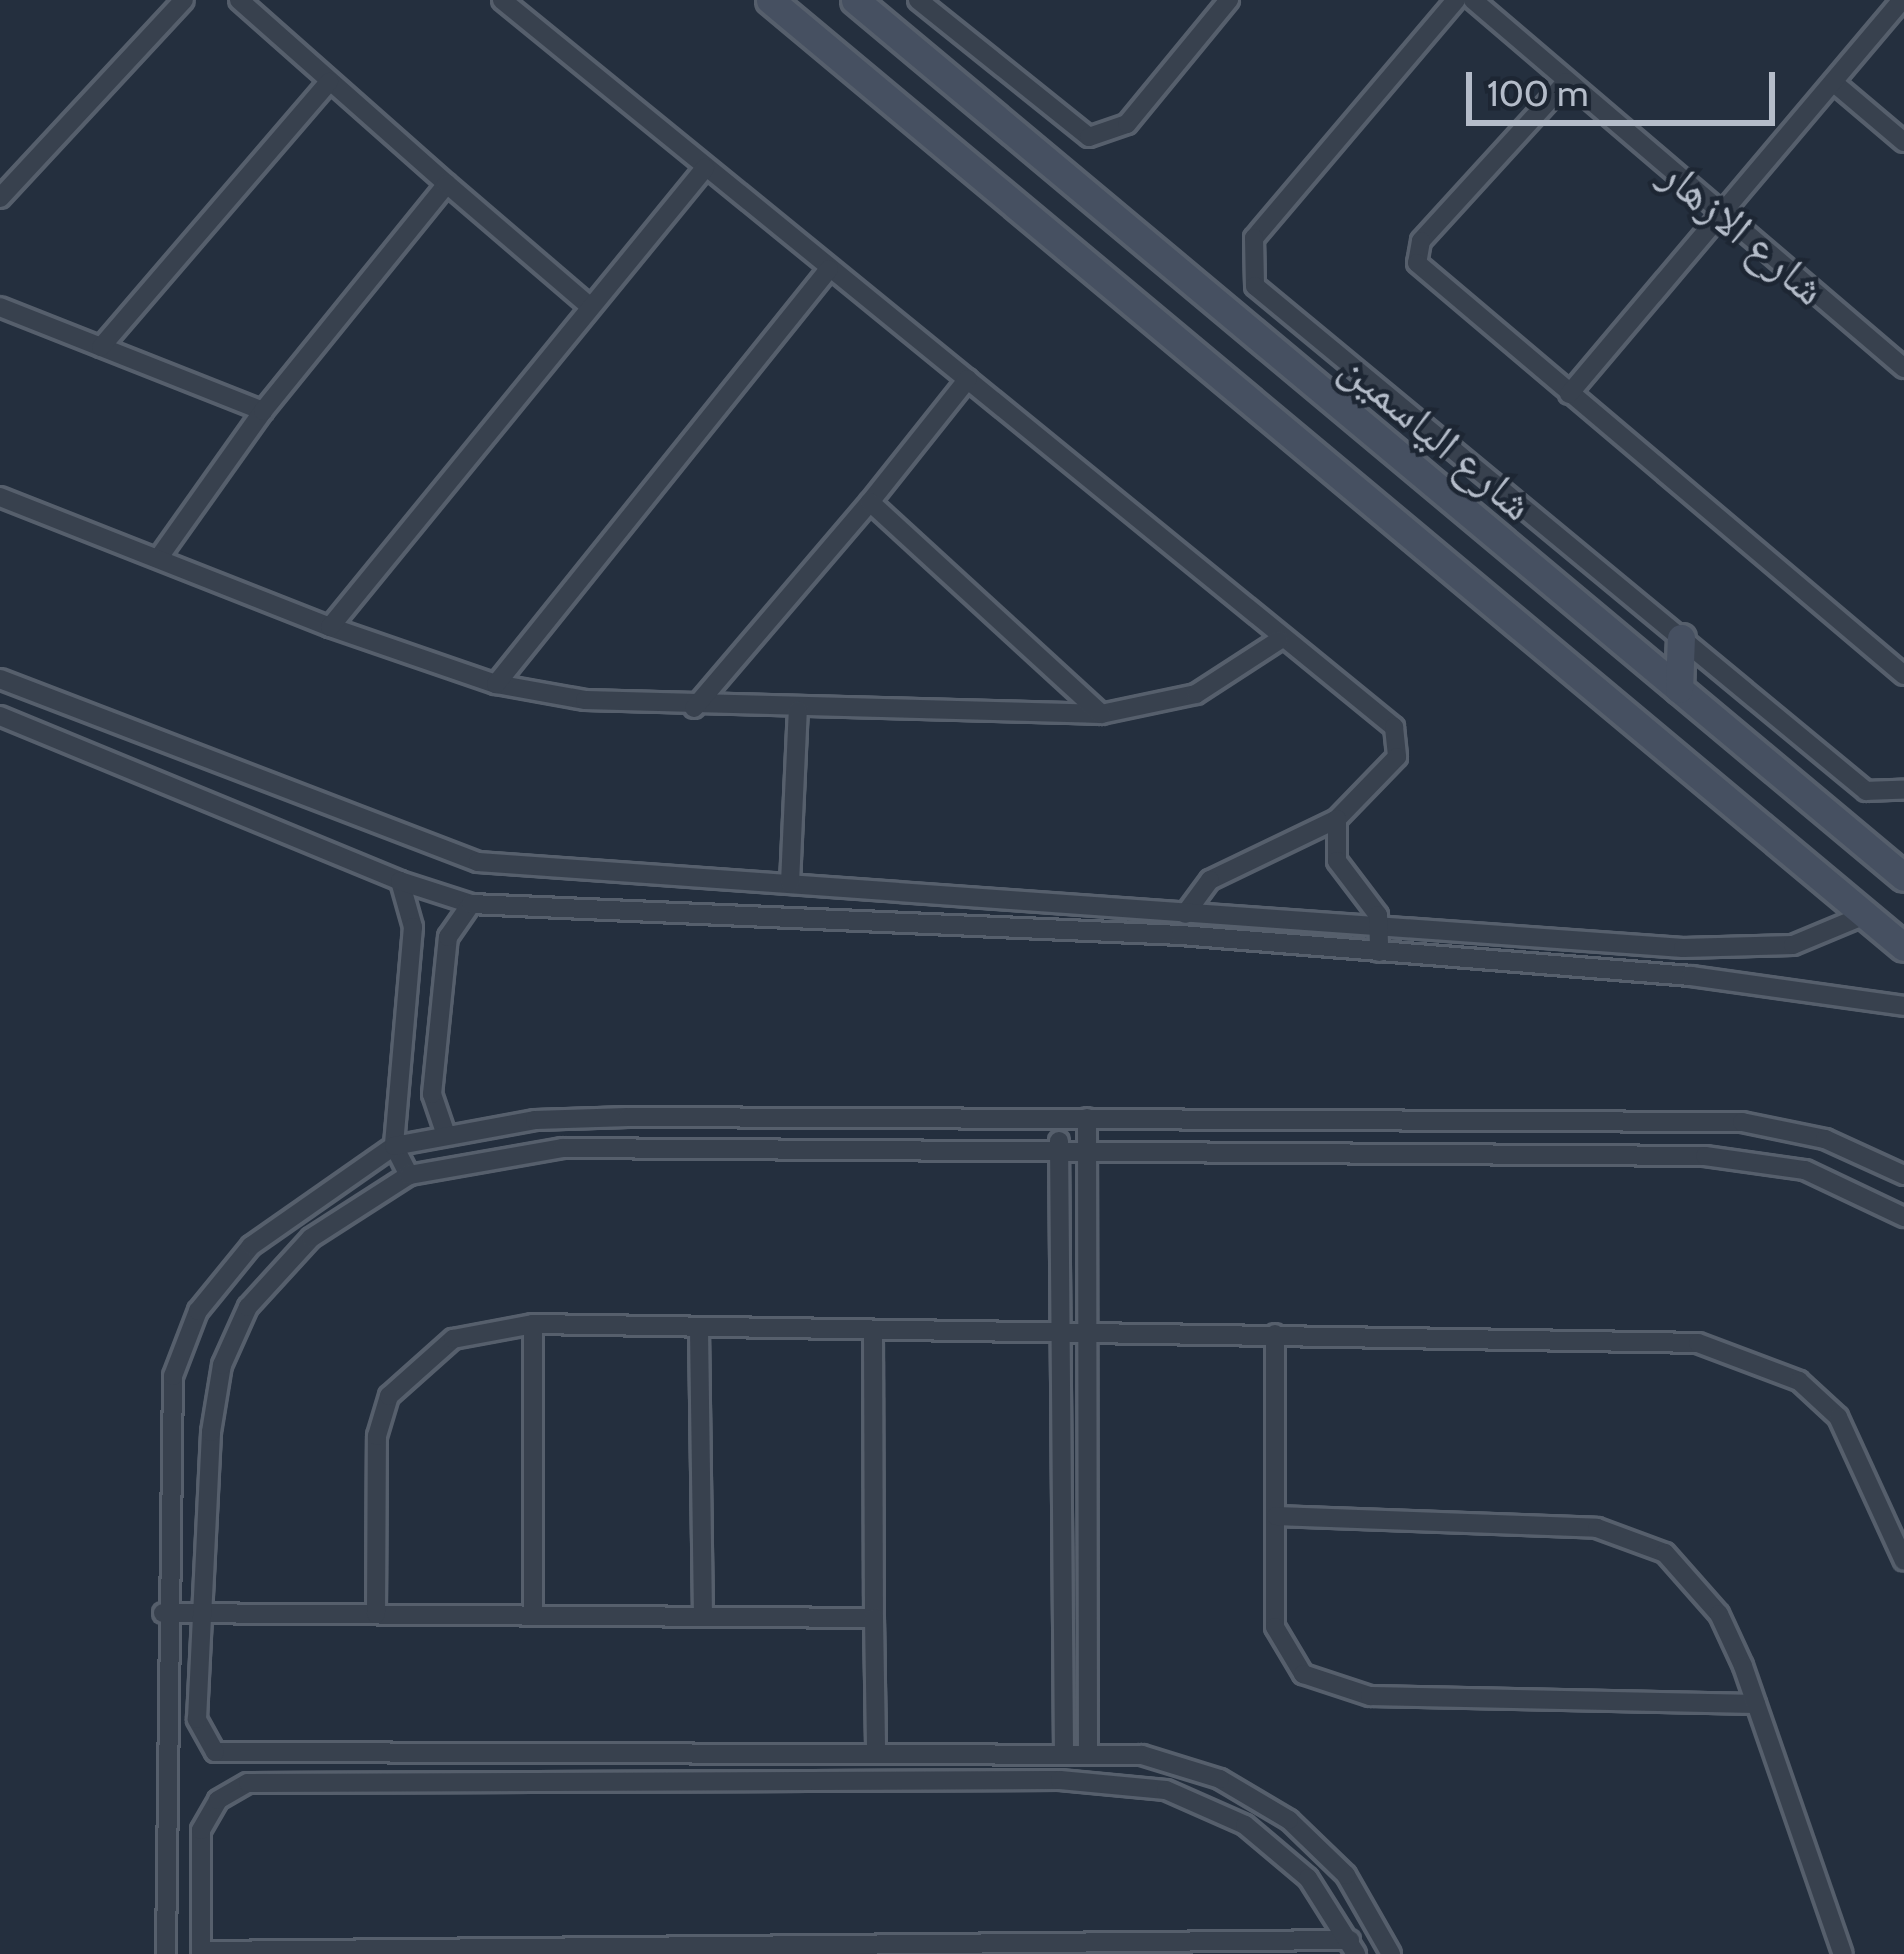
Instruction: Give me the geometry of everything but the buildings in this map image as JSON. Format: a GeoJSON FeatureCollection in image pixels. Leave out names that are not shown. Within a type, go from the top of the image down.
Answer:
{"type":"FeatureCollection","features":[{"type":"Feature","properties":{"kind":"street"},"geometry":{"type":"LineString","coordinates":[[0,197],[184,0]]}},
{"type":"Feature","properties":{"kind":"street"},"geometry":{"type":"LineString","coordinates":[[239,0],[587,304]]}},
{"type":"Feature","properties":{"kind":"street"},"geometry":{"type":"LineString","coordinates":[[502,0],[1398,735],[1397,757],[1337,819],[1210,880],[1186,908],[1181,935]]}},
{"type":"Feature","properties":{"kind":"street"},"geometry":{"type":"LineString","coordinates":[[770,0],[1904,947]]}},
{"type":"Feature","properties":{"kind":"street"},"geometry":{"type":"LineString","coordinates":[[855,0],[1904,878]]}},
{"type":"Feature","properties":{"kind":"street"},"geometry":{"type":"LineString","coordinates":[[918,0],[1072,129],[1103,136],[1126,124],[1229,0]]}},
{"type":"Feature","properties":{"kind":"street","name":"شارع الياسمين"},"geometry":{"type":"LineString","coordinates":[[1456,0],[1254,238],[1255,286],[1866,791],[1904,790]]}},
{"type":"Feature","properties":{"kind":"street","name":"شارع الازهار"},"geometry":{"type":"LineString","coordinates":[[1473,0],[1904,368]]}},
{"type":"Feature","properties":{"kind":"street"},"geometry":{"type":"LineString","coordinates":[[1569,394],[1902,0]]}},
{"type":"Feature","properties":{"kind":"street"},"geometry":{"type":"LineString","coordinates":[[930,64],[957,34]]}},
{"type":"Feature","properties":{"kind":"street"},"geometry":{"type":"LineString","coordinates":[[101,346],[329,82]]}},
{"type":"Feature","properties":{"kind":"street"},"geometry":{"type":"LineString","coordinates":[[1566,82],[1420,241],[1417,262],[1904,675]]}},
{"type":"Feature","properties":{"kind":"street"},"geometry":{"type":"LineString","coordinates":[[1833,82],[1904,142]]}},
{"type":"Feature","properties":{"kind":"street"},"geometry":{"type":"LineString","coordinates":[[330,627],[587,304],[705,168]]}},
{"type":"Feature","properties":{"kind":"street"},"geometry":{"type":"LineString","coordinates":[[160,556],[263,411],[447,184]]}},
{"type":"Feature","properties":{"kind":"street"},"geometry":{"type":"LineString","coordinates":[[496,683],[829,269]]}},
{"type":"Feature","properties":{"kind":"street"},"geometry":{"type":"LineString","coordinates":[[0,307],[263,411]]}},
{"type":"Feature","properties":{"kind":"street"},"geometry":{"type":"LineString","coordinates":[[1285,362],[1310,332]]}},
{"type":"Feature","properties":{"kind":"street"},"geometry":{"type":"LineString","coordinates":[[694,708],[968,379]]}},
{"type":"Feature","properties":{"kind":"street"},"geometry":{"type":"LineString","coordinates":[[0,496],[330,627],[496,683],[694,708],[1101,714],[1196,694],[1279,640]]}},
{"type":"Feature","properties":{"kind":"street"},"geometry":{"type":"LineString","coordinates":[[870,502],[1101,714]]}},
{"type":"Feature","properties":{"kind":"street"},"geometry":{"type":"LineString","coordinates":[[1679,689],[1681,638]]}},
{"type":"Feature","properties":{"kind":"street"},"geometry":{"type":"LineString","coordinates":[[0,679],[478,862],[1735,949],[1793,945],[1865,915]]}},
{"type":"Feature","properties":{"kind":"street"},"geometry":{"type":"LineString","coordinates":[[790,883],[797,710]]}},
{"type":"Feature","properties":{"kind":"street"},"geometry":{"type":"LineString","coordinates":[[0,716],[400,880],[471,904],[1181,935],[1904,1006]]}},
{"type":"Feature","properties":{"kind":"street"},"geometry":{"type":"LineString","coordinates":[[1337,819],[1336,861],[1379,921],[1379,952]]}},
{"type":"Feature","properties":{"kind":"street"},"geometry":{"type":"LineString","coordinates":[[400,880],[413,926],[394,1146],[409,1175]]}},
{"type":"Feature","properties":{"kind":"street"},"geometry":{"type":"LineString","coordinates":[[825,920],[826,885]]}},
{"type":"Feature","properties":{"kind":"street"},"geometry":{"type":"LineString","coordinates":[[445,1132],[432,1094],[448,937],[471,904]]}},
{"type":"Feature","properties":{"kind":"street"},"geometry":{"type":"LineString","coordinates":[[166,1954],[167,1412],[198,1311],[290,1210],[394,1146],[445,1132],[628,1117],[1742,1122],[1825,1139],[1904,1174]]}},
{"type":"Feature","properties":{"kind":"street"},"geometry":{"type":"LineString","coordinates":[[1058,1118],[1064,1749]]}},
{"type":"Feature","properties":{"kind":"street"},"geometry":{"type":"LineString","coordinates":[[1087,1118],[1088,1749]]}},
{"type":"Feature","properties":{"kind":"street"},"geometry":{"type":"LineString","coordinates":[[1440,1152],[1443,1120]]}},
{"type":"Feature","properties":{"kind":"street"},"geometry":{"type":"LineString","coordinates":[[1391,1954],[1346,1875],[1273,1809],[1173,1762],[1088,1749],[224,1756],[198,1729],[198,1613],[216,1395],[234,1336],[287,1260],[409,1175],[562,1148],[1086,1148],[1757,1160],[1851,1186],[1904,1217]]}},
{"type":"Feature","properties":{"kind":"street"},"geometry":{"type":"LineString","coordinates":[[376,1614],[376,1436],[389,1396],[453,1339],[533,1324],[873,1334],[1607,1336],[1753,1358],[1838,1417],[1904,1561]]}},
{"type":"Feature","properties":{"kind":"street"},"geometry":{"type":"LineString","coordinates":[[533,1324],[533,1616]]}},
{"type":"Feature","properties":{"kind":"street"},"geometry":{"type":"LineString","coordinates":[[699,1330],[703,1616]]}},
{"type":"Feature","properties":{"kind":"street"},"geometry":{"type":"LineString","coordinates":[[873,1334],[876,1750]]}},
{"type":"Feature","properties":{"kind":"street"},"geometry":{"type":"LineString","coordinates":[[1275,1334],[1280,1647],[1343,1692],[1756,1704]]}},
{"type":"Feature","properties":{"kind":"street"},"geometry":{"type":"LineString","coordinates":[[1276,1516],[1632,1536],[1665,1553],[1719,1614],[1756,1704],[1843,1954]]}},
{"type":"Feature","properties":{"kind":"street"},"geometry":{"type":"LineString","coordinates":[[164,1613],[874,1618]]}},
{"type":"Feature","properties":{"kind":"street"},"geometry":{"type":"LineString","coordinates":[[928,1750],[929,1780]]}},
{"type":"Feature","properties":{"kind":"street"},"geometry":{"type":"LineString","coordinates":[[1118,1782],[1210,1806],[1280,1850],[1353,1947],[201,1953],[200,1830],[218,1800],[248,1783],[1118,1782]]}}]}
